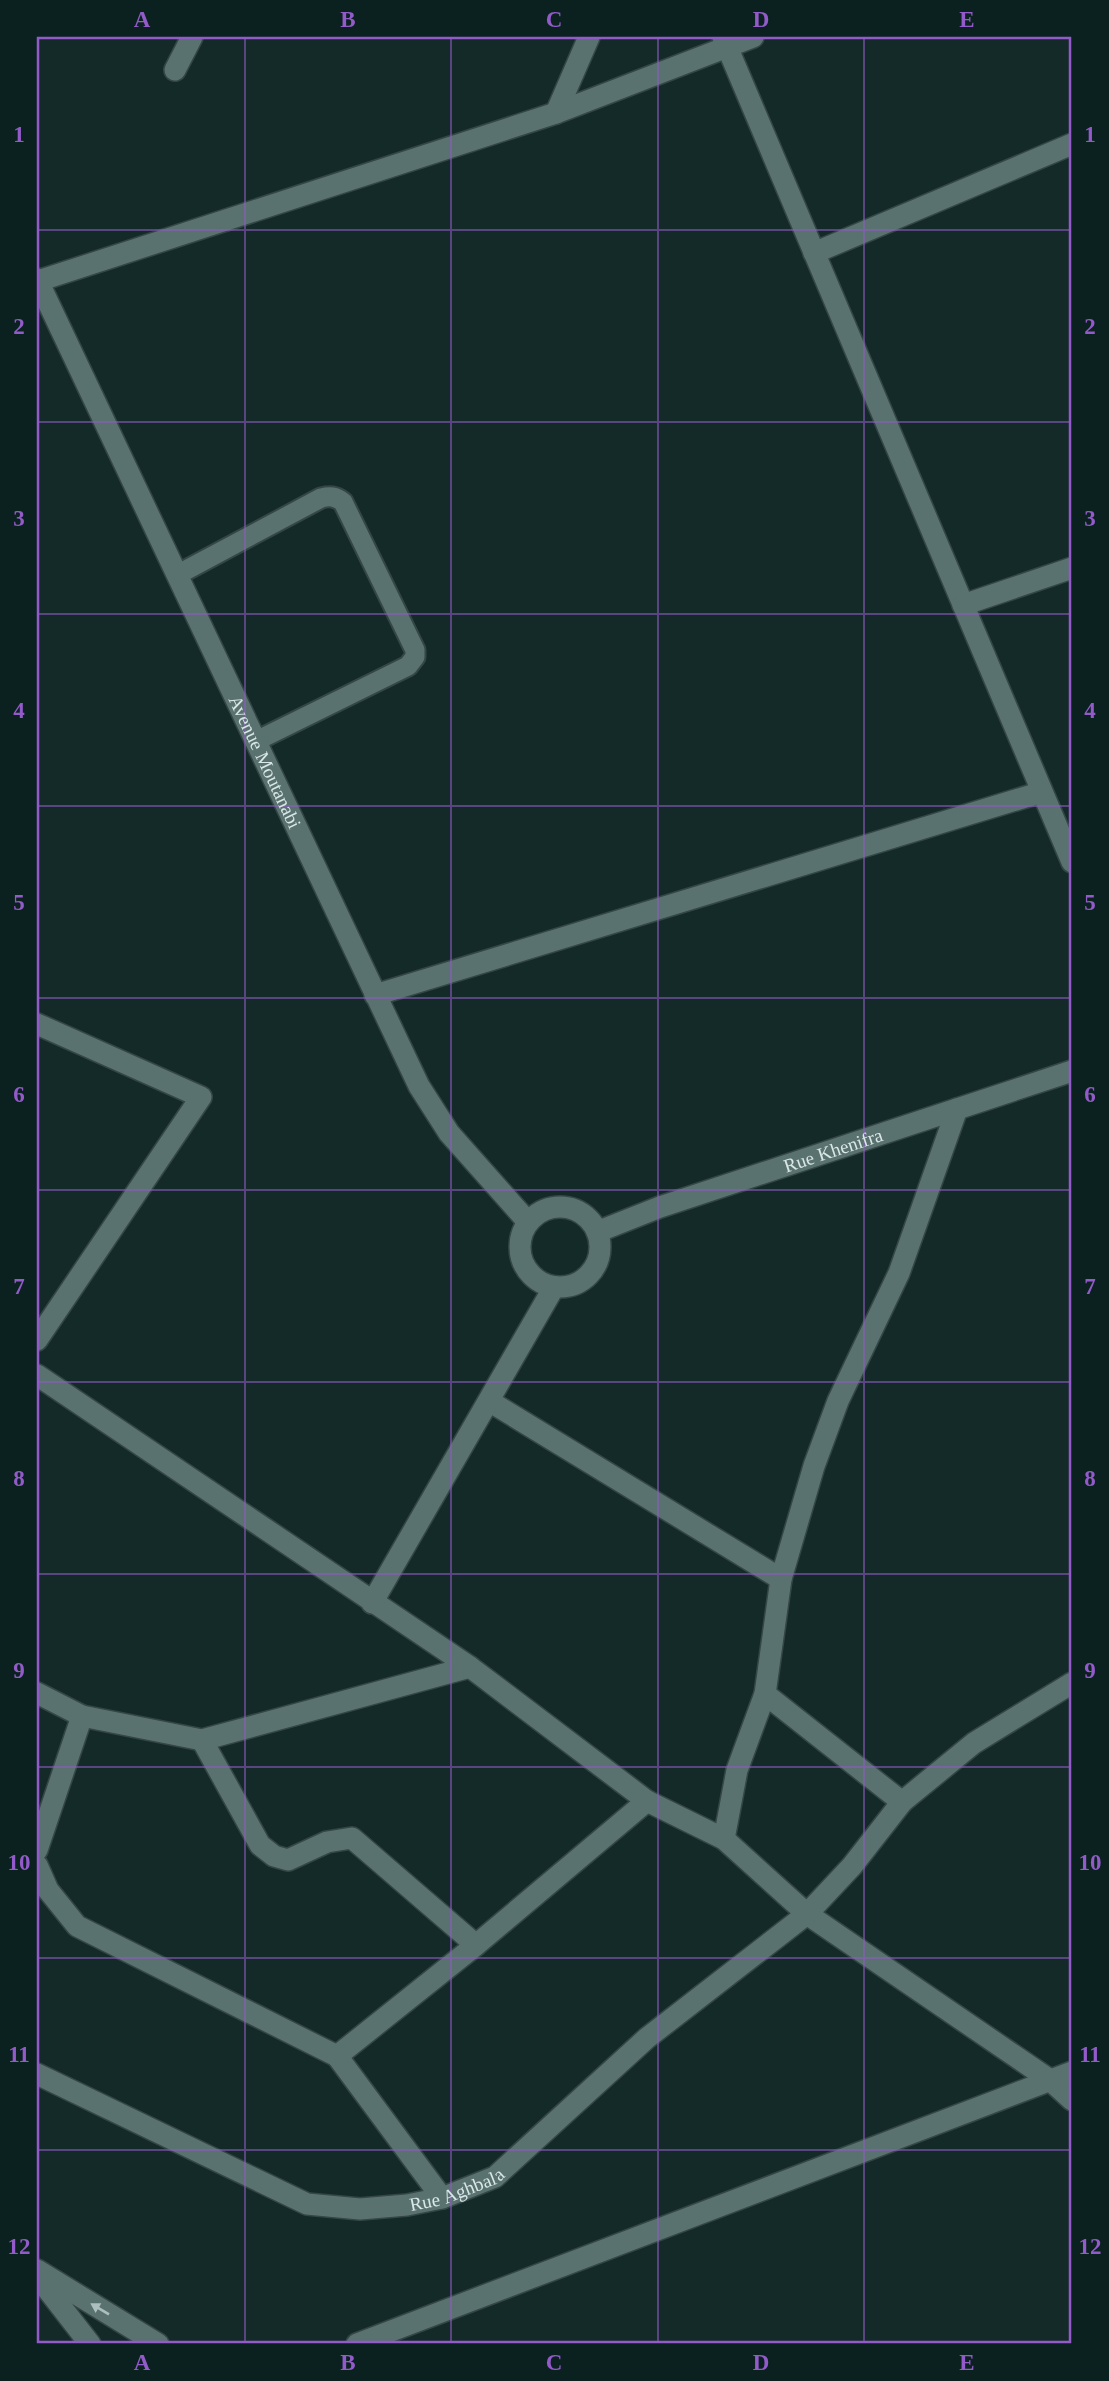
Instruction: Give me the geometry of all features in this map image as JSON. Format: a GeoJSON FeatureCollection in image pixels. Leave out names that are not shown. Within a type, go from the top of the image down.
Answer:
{"type":"FeatureCollection","features":[{"type":"Feature","properties":{"kind":"street"},"geometry":{"type":"LineString","coordinates":[[175,71],[192,37]]}},
{"type":"Feature","properties":{"kind":"street"},"geometry":{"type":"LineString","coordinates":[[556,113],[589,37]]}},
{"type":"Feature","properties":{"kind":"street"},"geometry":{"type":"LineString","coordinates":[[37,280],[556,113],[725,42],[753,37]]}},
{"type":"Feature","properties":{"kind":"street"},"geometry":{"type":"LineString","coordinates":[[725,42],[1072,862]]}},
{"type":"Feature","properties":{"kind":"street"},"geometry":{"type":"LineString","coordinates":[[814,253],[1072,144]]}},
{"type":"Feature","properties":{"kind":"street","name":"Avenue Moutanabi"},"geometry":{"type":"LineString","coordinates":[[37,280],[419,1086],[449,1133],[528,1222]]}},
{"type":"Feature","properties":{"kind":"street"},"geometry":{"type":"LineString","coordinates":[[963,605],[1072,568]]}},
{"type":"Feature","properties":{"kind":"street"},"geometry":{"type":"LineString","coordinates":[[375,995],[1042,792]]}},
{"type":"Feature","properties":{"kind":"street"},"geometry":{"type":"LineString","coordinates":[[37,1024],[201,1097],[37,1340]]}},
{"type":"Feature","properties":{"kind":"street","name":"Rue Khenifra"},"geometry":{"type":"LineString","coordinates":[[597,1232],[660,1207],[1072,1071]]}},
{"type":"Feature","properties":{"kind":"street"},"geometry":{"type":"LineString","coordinates":[[724,1839],[737,1770],[765,1694],[781,1579],[814,1466],[866,1340],[899,1273],[957,1110]]}},
{"type":"Feature","properties":{"kind":"street"},"geometry":{"type":"LineString","coordinates":[[552,1207],[566,1207],[590,1220],[597,1232],[600,1246],[598,1260],[591,1272],[568,1286],[554,1287],[541,1282],[530,1273],[523,1262],[520,1248],[522,1234],[528,1222],[539,1212],[552,1207]]}},
{"type":"Feature","properties":{"kind":"street"},"geometry":{"type":"LineString","coordinates":[[372,1603],[554,1287]]}},
{"type":"Feature","properties":{"kind":"street"},"geometry":{"type":"LineString","coordinates":[[37,1375],[470,1667],[647,1801],[724,1839],[807,1914],[1050,2080],[1072,2100]]}},
{"type":"Feature","properties":{"kind":"street"},"geometry":{"type":"LineString","coordinates":[[489,1401],[781,1579]]}},
{"type":"Feature","properties":{"kind":"street"},"geometry":{"type":"LineString","coordinates":[[37,1693],[82,1716],[202,1740],[470,1667]]}},
{"type":"Feature","properties":{"kind":"street","name":"Rue Aghbala"},"geometry":{"type":"LineString","coordinates":[[37,2074],[307,2204],[360,2208],[407,2205],[442,2198],[495,2177],[647,2038],[807,1914],[852,1866],[902,1802],[974,1743],[1072,1683]]}},
{"type":"Feature","properties":{"kind":"street"},"geometry":{"type":"LineString","coordinates":[[765,1694],[902,1802]]}},
{"type":"Feature","properties":{"kind":"street"},"geometry":{"type":"LineString","coordinates":[[37,1850],[82,1716]]}},
{"type":"Feature","properties":{"kind":"street"},"geometry":{"type":"LineString","coordinates":[[202,1740],[260,1845],[274,1856],[288,1860],[327,1842],[352,1838],[476,1945]]}},
{"type":"Feature","properties":{"kind":"street"},"geometry":{"type":"LineString","coordinates":[[337,2056],[476,1945],[647,1801]]}},
{"type":"Feature","properties":{"kind":"street"},"geometry":{"type":"LineString","coordinates":[[37,1865],[47,1890],[77,1926],[337,2056],[442,2198]]}},
{"type":"Feature","properties":{"kind":"street"},"geometry":{"type":"LineString","coordinates":[[355,2343],[1072,2072]]}},
{"type":"Feature","properties":{"kind":"street"},"geometry":{"type":"LineString","coordinates":[[37,2273],[90,2344]]}},
{"type":"Feature","properties":{"kind":"street"},"geometry":{"type":"LineString","coordinates":[[37,2273],[158,2344]]}},
{"type":"Feature","properties":{"kind":"lane"},"geometry":{"type":"LineString","coordinates":[[177,575],[321,498],[337,498],[343,502],[415,650],[415,657],[408,666],[256,741]]}}]}
